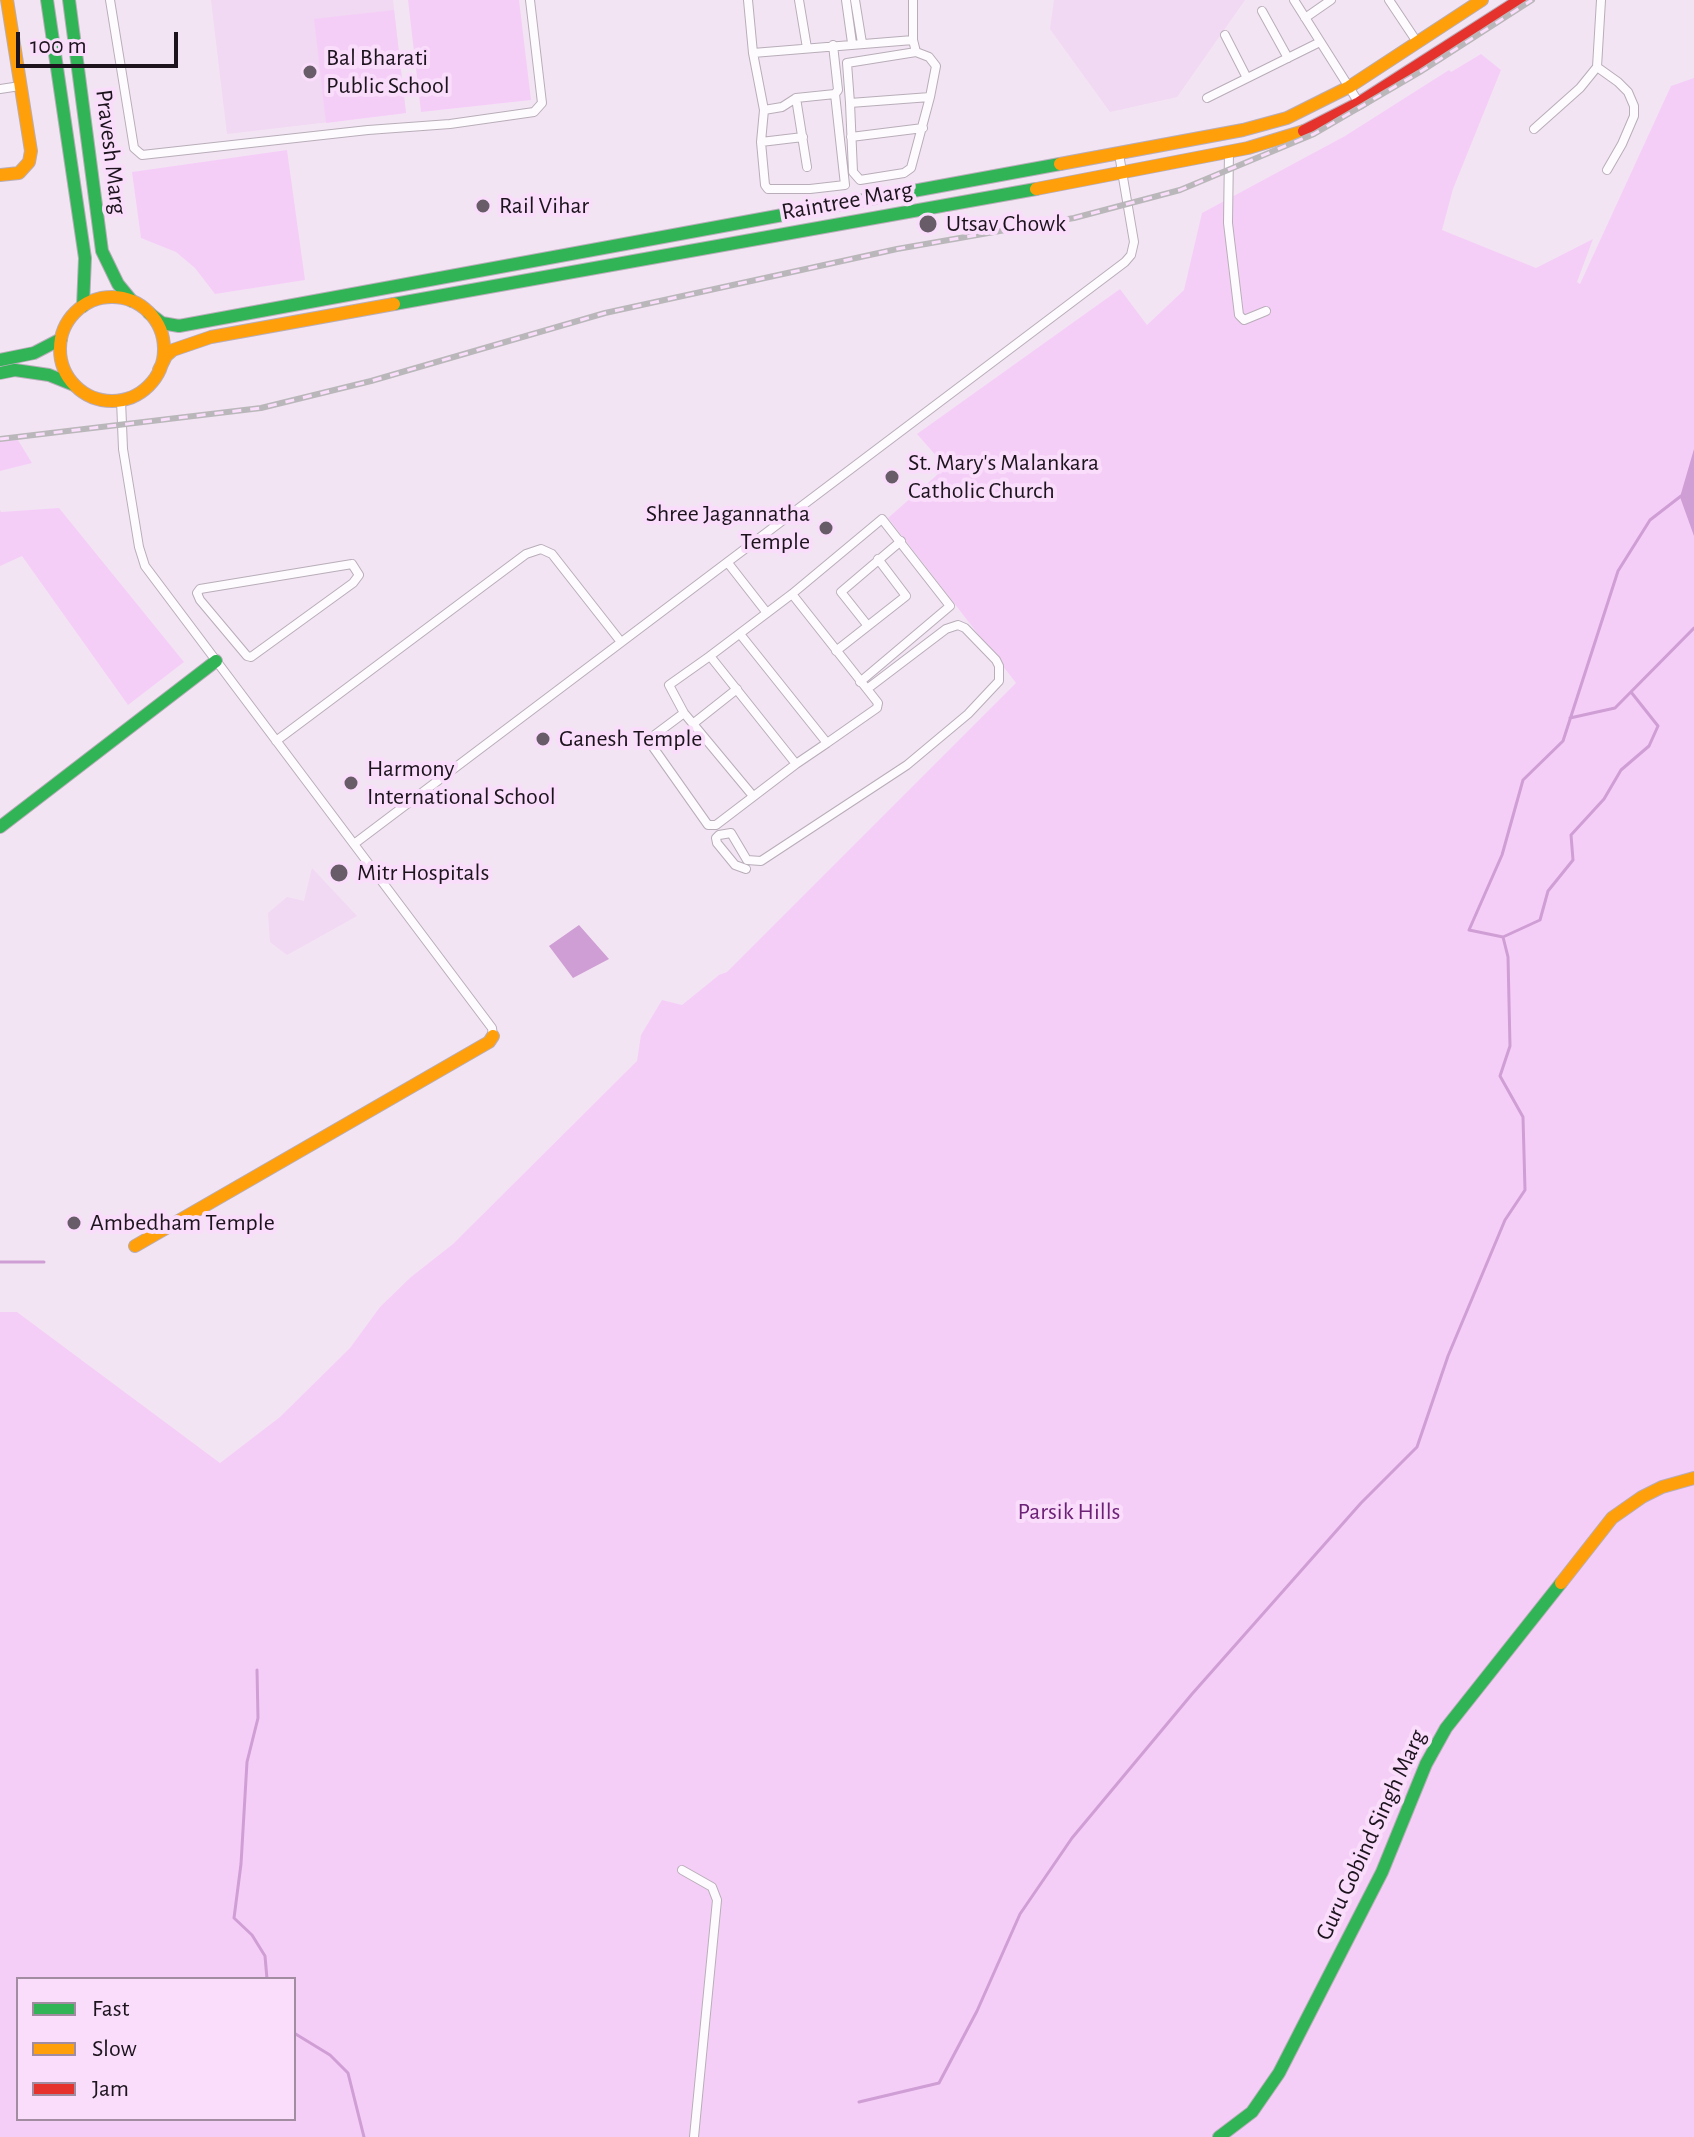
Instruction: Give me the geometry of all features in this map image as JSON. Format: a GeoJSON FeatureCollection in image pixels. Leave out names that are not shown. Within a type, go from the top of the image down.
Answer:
{"type":"FeatureCollection","features":[{"type":"Feature","properties":{"kind":"main road"},"geometry":{"type":"LineString","coordinates":[[0,175],[19,173],[29,162],[31,151],[7,0]]}},
{"type":"Feature","properties":{"kind":"main road","name":"Pravesh Marg"},"geometry":{"type":"LineString","coordinates":[[47,0],[85,258],[83,306]]}},
{"type":"Feature","properties":{"kind":"main road","name":"Pravesh Marg"},"geometry":{"type":"LineString","coordinates":[[69,0],[102,251],[118,284],[132,302]]}},
{"type":"Feature","properties":{"kind":"main road","name":"Raintree Marg"},"geometry":{"type":"LineString","coordinates":[[149,313],[162,323],[179,326],[1243,130],[1287,118],[1349,87],[1482,0]]}},
{"type":"Feature","properties":{"kind":"main road","name":"Raintree Marg"},"geometry":{"type":"LineString","coordinates":[[159,370],[173,350],[211,337],[1122,173],[1294,136],[1359,103],[1520,0]]}},
{"type":"Feature","properties":{"kind":"main road"},"geometry":{"type":"LineString","coordinates":[[0,373],[15,370],[49,375],[75,385],[92,397],[121,400],[148,386],[159,370],[163,340],[149,313],[122,298],[102,298],[83,306],[69,320],[61,339],[64,369],[75,385]]}},
{"type":"Feature","properties":{"kind":"main road"},"geometry":{"type":"LineString","coordinates":[[0,360],[34,353],[61,339]]}},
{"type":"Feature","properties":{"kind":"main road"},"geometry":{"type":"LineString","coordinates":[[0,827],[216,661]]}},
{"type":"Feature","properties":{"kind":"main road"},"geometry":{"type":"LineString","coordinates":[[135,1246],[489,1042],[493,1036]]}},
{"type":"Feature","properties":{"kind":"main road","name":"Guru Gobind Singh Marg"},"geometry":{"type":"LineString","coordinates":[[1219,2137],[1252,2112],[1279,2073],[1382,1872],[1426,1764],[1446,1728],[1612,1518],[1652,1492],[1694,1478]]}},
{"type":"Feature","properties":{"kind":"street"},"geometry":{"type":"LineString","coordinates":[[110,0],[134,148],[142,155],[450,124],[534,112],[542,103],[530,0]]}},
{"type":"Feature","properties":{"kind":"street"},"geometry":{"type":"LineString","coordinates":[[748,0],[753,53],[764,110],[761,142],[768,189],[843,186],[845,180],[833,45]]}},
{"type":"Feature","properties":{"kind":"street"},"geometry":{"type":"LineString","coordinates":[[801,0],[809,48]]}},
{"type":"Feature","properties":{"kind":"street"},"geometry":{"type":"LineString","coordinates":[[846,0],[854,43]]}},
{"type":"Feature","properties":{"kind":"street"},"geometry":{"type":"LineString","coordinates":[[849,62],[916,52],[929,57],[936,66],[923,128],[911,168],[904,173],[860,180],[853,172],[846,65],[854,43],[855,0]]}},
{"type":"Feature","properties":{"kind":"street"},"geometry":{"type":"LineString","coordinates":[[913,0],[916,52]]}},
{"type":"Feature","properties":{"kind":"street"},"geometry":{"type":"LineString","coordinates":[[1294,0],[1359,103]]}},
{"type":"Feature","properties":{"kind":"street"},"geometry":{"type":"LineString","coordinates":[[1305,18],[1331,0]]}},
{"type":"Feature","properties":{"kind":"street"},"geometry":{"type":"LineString","coordinates":[[1389,0],[1417,42]]}},
{"type":"Feature","properties":{"kind":"street"},"geometry":{"type":"LineString","coordinates":[[1534,129],[1580,88],[1597,67],[1601,0]]}},
{"type":"Feature","properties":{"kind":"street"},"geometry":{"type":"LineString","coordinates":[[1262,11],[1288,58]]}},
{"type":"Feature","properties":{"kind":"street"},"geometry":{"type":"LineString","coordinates":[[1225,35],[1247,78]]}},
{"type":"Feature","properties":{"kind":"street"},"geometry":{"type":"LineString","coordinates":[[753,53],[913,40]]}},
{"type":"Feature","properties":{"kind":"street"},"geometry":{"type":"LineString","coordinates":[[1207,98],[1320,42]]}},
{"type":"Feature","properties":{"kind":"street"},"geometry":{"type":"LineString","coordinates":[[1597,67],[1628,92],[1634,106],[1634,116],[1607,170]]}},
{"type":"Feature","properties":{"kind":"street"},"geometry":{"type":"LineString","coordinates":[[0,89],[20,86]]}},
{"type":"Feature","properties":{"kind":"street"},"geometry":{"type":"LineString","coordinates":[[764,110],[782,107],[796,98],[835,94]]}},
{"type":"Feature","properties":{"kind":"street"},"geometry":{"type":"LineString","coordinates":[[850,103],[930,97]]}},
{"type":"Feature","properties":{"kind":"street"},"geometry":{"type":"LineString","coordinates":[[796,98],[807,167]]}},
{"type":"Feature","properties":{"kind":"street"},"geometry":{"type":"LineString","coordinates":[[851,137],[923,128]]}},
{"type":"Feature","properties":{"kind":"street"},"geometry":{"type":"LineString","coordinates":[[761,142],[803,137]]}},
{"type":"Feature","properties":{"kind":"street"},"geometry":{"type":"LineString","coordinates":[[1229,152],[1228,223],[1239,315],[1244,320],[1253,319],[1266,311]]}},
{"type":"Feature","properties":{"kind":"street"},"geometry":{"type":"LineString","coordinates":[[354,844],[1125,262],[1134,248],[1134,242],[1119,154]]}},
{"type":"Feature","properties":{"kind":"street"},"geometry":{"type":"LineString","coordinates":[[121,400],[123,449],[141,556],[152,575],[492,1028],[493,1036]]}},
{"type":"Feature","properties":{"kind":"street"},"geometry":{"type":"LineString","coordinates":[[753,796],[684,713],[669,685],[792,594],[882,519],[950,606],[860,682]]}},
{"type":"Feature","properties":{"kind":"street"},"geometry":{"type":"LineString","coordinates":[[868,626],[841,592],[901,541]]}},
{"type":"Feature","properties":{"kind":"street"},"geometry":{"type":"LineString","coordinates":[[276,741],[526,554],[541,549],[552,554],[621,642]]}},
{"type":"Feature","properties":{"kind":"street"},"geometry":{"type":"LineString","coordinates":[[836,651],[906,596],[878,559]]}},
{"type":"Feature","properties":{"kind":"street"},"geometry":{"type":"LineString","coordinates":[[728,563],[767,613]]}},
{"type":"Feature","properties":{"kind":"street"},"geometry":{"type":"LineString","coordinates":[[352,564],[359,575],[356,580],[313,611],[251,657],[247,656],[197,593],[200,589],[352,564]]}},
{"type":"Feature","properties":{"kind":"street"},"geometry":{"type":"LineString","coordinates":[[684,713],[648,740],[708,825],[716,825],[877,708],[878,703],[792,594]]}},
{"type":"Feature","properties":{"kind":"street"},"geometry":{"type":"LineString","coordinates":[[746,869],[738,868],[717,843],[719,835],[731,833],[747,860],[761,861],[907,765],[999,681],[999,666],[988,651],[958,625],[946,629],[867,689]]}},
{"type":"Feature","properties":{"kind":"street"},"geometry":{"type":"LineString","coordinates":[[740,634],[827,743]]}},
{"type":"Feature","properties":{"kind":"street"},"geometry":{"type":"LineString","coordinates":[[710,656],[796,764]]}},
{"type":"Feature","properties":{"kind":"street"},"geometry":{"type":"LineString","coordinates":[[694,723],[737,689]]}},
{"type":"Feature","properties":{"kind":"street"},"geometry":{"type":"LineString","coordinates":[[682,1870],[712,1887],[717,1900],[694,2137]]}},
{"type":"Feature","properties":{"kind":"shaded area","name":"Bal Bharati Public School"},"geometry":{"type":"Polygon","coordinates":[[[211,0],[393,0],[406,113],[227,134],[211,0]]]}},
{"type":"Feature","properties":{"kind":"shaded area"},"geometry":{"type":"Polygon","coordinates":[[[1054,0],[1245,0],[1177,97],[1110,112],[1050,29],[1054,0]]]}},
{"type":"Feature","properties":{"kind":"shaded area"},"geometry":{"type":"Polygon","coordinates":[[[1694,449],[1694,536],[1680,497],[1694,449]]]}},
{"type":"Feature","properties":{"kind":"shaded area"},"geometry":{"type":"Polygon","coordinates":[[[312,868],[357,916],[287,955],[270,942],[268,913],[287,897],[304,901],[312,868]]]}},
{"type":"Feature","properties":{"kind":"shaded area"},"geometry":{"type":"Polygon","coordinates":[[[579,925],[609,959],[573,978],[549,946],[579,925]]]}},
{"type":"Feature","properties":{"kind":"green space"},"geometry":{"type":"Polygon","coordinates":[[[408,0],[519,0],[531,100],[421,112],[408,0]]]}},
{"type":"Feature","properties":{"kind":"green space"},"geometry":{"type":"Polygon","coordinates":[[[394,10],[406,113],[326,123],[314,19],[394,10]]]}},
{"type":"Feature","properties":{"kind":"green space","name":"Parsik Hills"},"geometry":{"type":"Polygon","coordinates":[[[1481,54],[1501,70],[1453,189],[1442,230],[1536,268],[1593,239],[1577,282],[1580,284],[1671,86],[1694,78],[1694,2137],[0,2137],[0,1312],[17,1312],[220,1463],[280,1417],[350,1348],[380,1307],[411,1277],[453,1244],[637,1061],[641,1035],[662,1000],[682,1005],[727,972],[1016,683],[888,518],[946,467],[917,434],[1120,289],[1147,325],[1184,290],[1202,213],[1345,136],[1449,70],[1451,72],[1481,54]]]}},
{"type":"Feature","properties":{"kind":"green space"},"geometry":{"type":"Polygon","coordinates":[[[287,150],[305,280],[215,294],[195,268],[176,252],[141,238],[132,172],[287,150]]]}},
{"type":"Feature","properties":{"kind":"green space"},"geometry":{"type":"Polygon","coordinates":[[[18,440],[32,463],[0,471],[0,441],[18,440]]]}},
{"type":"Feature","properties":{"kind":"green space"},"geometry":{"type":"Polygon","coordinates":[[[59,508],[184,662],[128,705],[22,556],[0,566],[0,510],[59,508]]]}},
{"type":"Feature","properties":{"kind":"waterway"},"geometry":{"type":"LineString","coordinates":[[859,2102],[939,2083],[977,2011],[1020,1914],[1072,1838],[1192,1694],[1361,1503],[1417,1447],[1448,1356],[1505,1220],[1525,1190],[1523,1117],[1500,1076],[1510,1046],[1508,957],[1503,937],[1469,930],[1502,855],[1523,780],[1563,741],[1618,571],[1650,520],[1681,496]]}},
{"type":"Feature","properties":{"kind":"waterway"},"geometry":{"type":"LineString","coordinates":[[1570,718],[1615,708],[1694,628]]}},
{"type":"Feature","properties":{"kind":"waterway"},"geometry":{"type":"LineString","coordinates":[[1503,937],[1540,920],[1548,891],[1573,860],[1571,835],[1604,799],[1621,770],[1649,746],[1658,726],[1631,692]]}},
{"type":"Feature","properties":{"kind":"waterway"},"geometry":{"type":"LineString","coordinates":[[0,1262],[44,1262]]}},
{"type":"Feature","properties":{"kind":"waterway"},"geometry":{"type":"LineString","coordinates":[[257,1670],[258,1718],[247,1762],[241,1864],[234,1918],[252,1935],[265,1956],[267,1977]]}},
{"type":"Feature","properties":{"kind":"waterway"},"geometry":{"type":"LineString","coordinates":[[296,2034],[330,2055],[348,2073],[364,2137]]}},
{"type":"Feature","properties":{"kind":"railway"},"geometry":{"type":"LineString","coordinates":[[0,439],[261,408],[371,381],[605,313],[897,249],[1074,218],[1180,190],[1314,134],[1420,72],[1532,0]]}},
{"type":"Feature","properties":{"kind":"traffic: fast"},"geometry":{"type":"LineString","coordinates":[[47,0],[85,258],[83,306]]}},
{"type":"Feature","properties":{"kind":"traffic: fast"},"geometry":{"type":"LineString","coordinates":[[69,0],[102,251],[118,284],[132,301]]}},
{"type":"Feature","properties":{"kind":"traffic: fast"},"geometry":{"type":"LineString","coordinates":[[149,313],[162,323],[179,326],[1060,164]]}},
{"type":"Feature","properties":{"kind":"traffic: fast"},"geometry":{"type":"LineString","coordinates":[[394,304],[1036,189]]}},
{"type":"Feature","properties":{"kind":"traffic: fast"},"geometry":{"type":"LineString","coordinates":[[0,360],[34,353],[61,339]]}},
{"type":"Feature","properties":{"kind":"traffic: fast"},"geometry":{"type":"LineString","coordinates":[[0,373],[15,370],[49,375],[74,385]]}},
{"type":"Feature","properties":{"kind":"traffic: fast"},"geometry":{"type":"LineString","coordinates":[[0,827],[216,661]]}},
{"type":"Feature","properties":{"kind":"traffic: fast"},"geometry":{"type":"LineString","coordinates":[[1219,2137],[1252,2112],[1279,2073],[1382,1872],[1426,1764],[1446,1728],[1561,1583]]}},
{"type":"Feature","properties":{"kind":"traffic: slow"},"geometry":{"type":"LineString","coordinates":[[0,175],[19,173],[29,162],[31,151],[7,0]]}},
{"type":"Feature","properties":{"kind":"traffic: slow"},"geometry":{"type":"LineString","coordinates":[[1060,164],[1243,130],[1287,118],[1349,87],[1482,0]]}},
{"type":"Feature","properties":{"kind":"traffic: slow"},"geometry":{"type":"LineString","coordinates":[[1036,189],[1248,148],[1304,131]]}},
{"type":"Feature","properties":{"kind":"traffic: slow"},"geometry":{"type":"LineString","coordinates":[[112,297],[132,301],[149,312],[160,329],[164,349],[160,369],[149,386],[132,397],[112,401],[92,397],[75,386],[64,369],[60,349],[64,329],[75,312],[92,301],[112,297]]}},
{"type":"Feature","properties":{"kind":"traffic: slow"},"geometry":{"type":"LineString","coordinates":[[159,370],[173,350],[211,337],[394,304]]}},
{"type":"Feature","properties":{"kind":"traffic: slow"},"geometry":{"type":"LineString","coordinates":[[135,1246],[489,1042],[493,1036]]}},
{"type":"Feature","properties":{"kind":"traffic: slow"},"geometry":{"type":"LineString","coordinates":[[1561,1583],[1612,1518],[1662,1487],[1694,1478]]}},
{"type":"Feature","properties":{"kind":"traffic: jam"},"geometry":{"type":"LineString","coordinates":[[1304,131],[1359,103],[1520,0]]}},
{"type":"Feature","properties":{"kind":"place","name":"Bal Bharati Public School"},"geometry":{"type":"Point","coordinates":[310,72]}},
{"type":"Feature","properties":{"kind":"place","name":"Rail Vihar"},"geometry":{"type":"Point","coordinates":[483,206]}},
{"type":"Feature","properties":{"kind":"place","name":"Utsav Chowk"},"geometry":{"type":"Point","coordinates":[928,224]}},
{"type":"Feature","properties":{"kind":"place","name":"St. Mary's Malankara Catholic Church"},"geometry":{"type":"Point","coordinates":[892,477]}},
{"type":"Feature","properties":{"kind":"place","name":"Shree Jagannatha Temple"},"geometry":{"type":"Point","coordinates":[826,528]}},
{"type":"Feature","properties":{"kind":"place","name":"Ganesh Temple"},"geometry":{"type":"Point","coordinates":[543,739]}},
{"type":"Feature","properties":{"kind":"place","name":"Harmony International School"},"geometry":{"type":"Point","coordinates":[351,783]}},
{"type":"Feature","properties":{"kind":"place","name":"Mitr Hospitals"},"geometry":{"type":"Point","coordinates":[339,873]}},
{"type":"Feature","properties":{"kind":"place","name":"Ambedham Temple"},"geometry":{"type":"Point","coordinates":[74,1223]}}]}
